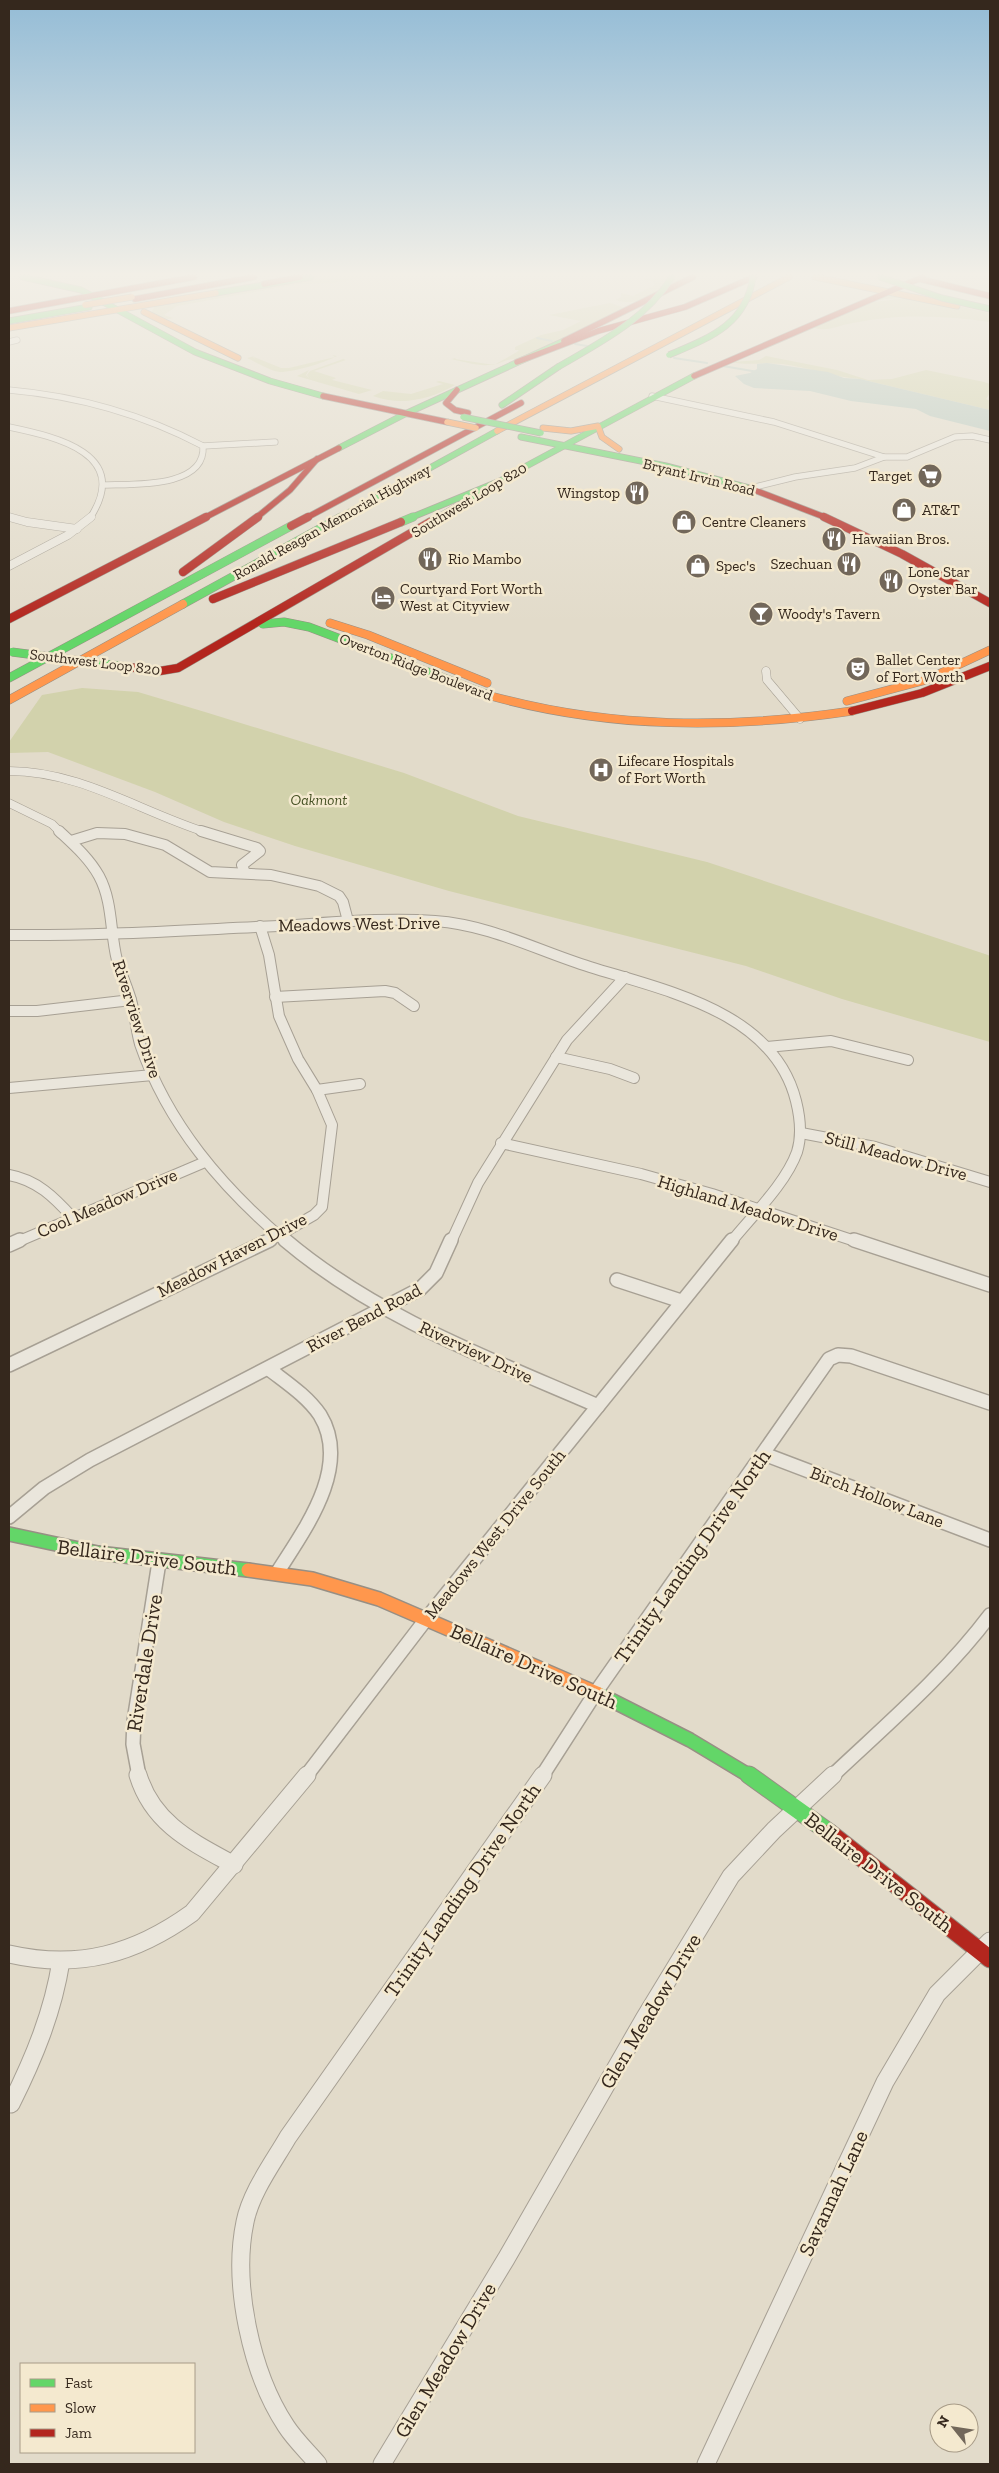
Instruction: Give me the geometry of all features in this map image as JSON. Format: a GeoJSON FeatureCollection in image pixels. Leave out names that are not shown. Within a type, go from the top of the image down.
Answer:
{"type":"FeatureCollection","features":[{"type":"Feature","properties":{"kind":"main road","name":"Bryant Irvin Road"},"geometry":{"type":"LineString","coordinates":[[311,392],[338,400],[761,488],[850,528],[945,577],[990,603]]}},
{"type":"Feature","properties":{"kind":"main road","name":"Bryant Irvin Road"},"geometry":{"type":"LineString","coordinates":[[346,392],[419,408],[542,430],[573,440],[699,467],[865,524],[990,591]]}},
{"type":"Feature","properties":{"kind":"main road"},"geometry":{"type":"LineString","coordinates":[[9,619],[317,459],[451,392]]}},
{"type":"Feature","properties":{"kind":"main road"},"geometry":{"type":"LineString","coordinates":[[454,392],[446,403],[466,415]]}},
{"type":"Feature","properties":{"kind":"main road"},"geometry":{"type":"LineString","coordinates":[[346,496],[347,491],[453,434],[518,392]]}},
{"type":"Feature","properties":{"kind":"main road","name":"Ronald Reagan Memorial Highway"},"geometry":{"type":"LineString","coordinates":[[9,678],[541,392]]}},
{"type":"Feature","properties":{"kind":"main road","name":"Ronald Reagan Memorial Highway"},"geometry":{"type":"LineString","coordinates":[[9,700],[210,588],[571,392]]}},
{"type":"Feature","properties":{"kind":"main road"},"geometry":{"type":"LineString","coordinates":[[494,433],[525,422],[589,392]]}},
{"type":"Feature","properties":{"kind":"main road","name":"Southwest Loop 820"},"geometry":{"type":"LineString","coordinates":[[10,652],[120,666],[173,670],[253,626],[500,481],[659,392]]}},
{"type":"Feature","properties":{"kind":"main road"},"geometry":{"type":"LineString","coordinates":[[380,400],[415,401],[446,395]]}},
{"type":"Feature","properties":{"kind":"main road"},"geometry":{"type":"LineString","coordinates":[[542,430],[570,431],[598,426],[602,437],[619,449]]}},
{"type":"Feature","properties":{"kind":"main road"},"geometry":{"type":"LineString","coordinates":[[530,464],[545,458],[566,455],[606,455]]}},
{"type":"Feature","properties":{"kind":"main road"},"geometry":{"type":"LineString","coordinates":[[143,605],[144,597],[241,529],[310,469],[317,459]]}},
{"type":"Feature","properties":{"kind":"main road"},"geometry":{"type":"LineString","coordinates":[[100,651],[118,645],[203,603],[500,481]]}},
{"type":"Feature","properties":{"kind":"main road","name":"Overton Ridge Boulevard"},"geometry":{"type":"LineString","coordinates":[[297,600],[295,609],[302,614],[368,635],[456,672],[501,688],[634,715],[702,724],[880,706],[943,688],[990,666]]}},
{"type":"Feature","properties":{"kind":"main road","name":"Overton Ridge Boulevard"},"geometry":{"type":"LineString","coordinates":[[253,626],[274,622],[300,624],[479,692],[520,704],[577,714],[634,715]]}},
{"type":"Feature","properties":{"kind":"main road","name":"Overton Ridge Boulevard"},"geometry":{"type":"LineString","coordinates":[[797,714],[926,680],[990,650]]}},
{"type":"Feature","properties":{"kind":"main road"},"geometry":{"type":"LineString","coordinates":[[438,677],[456,672]]}},
{"type":"Feature","properties":{"kind":"main road"},"geometry":{"type":"LineString","coordinates":[[926,680],[943,688]]}},
{"type":"Feature","properties":{"kind":"main road","name":"Bellaire Drive South"},"geometry":{"type":"LineString","coordinates":[[9,1534],[68,1550],[158,1562],[232,1567],[331,1583],[428,1618],[596,1692],[676,1730],[718,1754],[797,1808],[987,1951]]}},
{"type":"Feature","properties":{"kind":"street"},"geometry":{"type":"LineString","coordinates":[[35,392],[128,415],[169,428],[203,446],[275,442]]}},
{"type":"Feature","properties":{"kind":"street"},"geometry":{"type":"LineString","coordinates":[[652,396],[774,422],[884,457],[907,457],[963,436],[990,440]]}},
{"type":"Feature","properties":{"kind":"street"},"geometry":{"type":"LineString","coordinates":[[9,427],[46,436],[86,454],[99,465],[105,485],[93,514],[86,522],[77,529],[9,566]]}},
{"type":"Feature","properties":{"kind":"street"},"geometry":{"type":"LineString","coordinates":[[105,485],[164,480],[188,474],[204,458],[203,446]]}},
{"type":"Feature","properties":{"kind":"street"},"geometry":{"type":"LineString","coordinates":[[761,488],[799,478],[827,476],[884,457]]}},
{"type":"Feature","properties":{"kind":"street"},"geometry":{"type":"LineString","coordinates":[[761,488],[799,478]]}},
{"type":"Feature","properties":{"kind":"street"},"geometry":{"type":"LineString","coordinates":[[9,517],[27,522],[77,529]]}},
{"type":"Feature","properties":{"kind":"street"},"geometry":{"type":"LineString","coordinates":[[9,557],[34,552]]}},
{"type":"Feature","properties":{"kind":"street"},"geometry":{"type":"LineString","coordinates":[[766,671],[767,680],[797,714]]}},
{"type":"Feature","properties":{"kind":"street"},"geometry":{"type":"LineString","coordinates":[[9,770],[38,770],[80,782],[160,816],[258,848],[260,851],[242,865],[245,873]]}},
{"type":"Feature","properties":{"kind":"street"},"geometry":{"type":"LineString","coordinates":[[9,803],[52,824],[90,861],[100,878],[108,902],[113,934]]}},
{"type":"Feature","properties":{"kind":"street"},"geometry":{"type":"LineString","coordinates":[[71,841],[97,833],[125,834],[165,845],[210,872],[245,873],[296,880],[331,891],[343,902],[348,921]]}},
{"type":"Feature","properties":{"kind":"street","name":"Meadows West Drive"},"geometry":{"type":"LineString","coordinates":[[9,935],[113,934],[348,921],[412,920],[471,926],[495,932],[549,954],[666,990],[714,1009],[738,1023],[767,1047],[790,1078],[795,1089],[801,1133]]}},
{"type":"Feature","properties":{"kind":"street","name":"Meadow Haven Drive"},"geometry":{"type":"LineString","coordinates":[[9,1365],[279,1236],[314,1215],[322,1207],[332,1125],[317,1090],[298,1059],[280,1016],[275,997],[269,955],[260,926]]}},
{"type":"Feature","properties":{"kind":"street","name":"Riverview Drive"},"geometry":{"type":"LineString","coordinates":[[113,934],[117,960],[131,1000],[140,1043],[164,1101],[205,1162],[255,1215],[307,1259],[343,1284],[438,1337],[598,1406]]}},
{"type":"Feature","properties":{"kind":"street","name":"River Bend Road"},"geometry":{"type":"LineString","coordinates":[[9,1517],[44,1488],[90,1460],[420,1289],[436,1273],[478,1183],[567,1040],[626,977]]}},
{"type":"Feature","properties":{"kind":"street"},"geometry":{"type":"LineString","coordinates":[[275,997],[385,991],[395,993],[414,1006]]}},
{"type":"Feature","properties":{"kind":"street"},"geometry":{"type":"LineString","coordinates":[[9,1011],[37,1011],[131,1000]]}},
{"type":"Feature","properties":{"kind":"street"},"geometry":{"type":"LineString","coordinates":[[767,1047],[830,1040],[908,1060]]}},
{"type":"Feature","properties":{"kind":"street"},"geometry":{"type":"LineString","coordinates":[[556,1057],[610,1069],[634,1078]]}},
{"type":"Feature","properties":{"kind":"street"},"geometry":{"type":"LineString","coordinates":[[9,1088],[153,1075]]}},
{"type":"Feature","properties":{"kind":"street"},"geometry":{"type":"LineString","coordinates":[[317,1090],[360,1084]]}},
{"type":"Feature","properties":{"kind":"street","name":"Still Meadow Drive"},"geometry":{"type":"LineString","coordinates":[[801,1133],[875,1147],[990,1182]]}},
{"type":"Feature","properties":{"kind":"street","name":"Meadows West Drive South"},"geometry":{"type":"LineString","coordinates":[[61,1961],[90,1959],[129,1948],[159,1936],[175,1927],[192,1913],[286,1803],[428,1618],[681,1301],[757,1210],[796,1154],[801,1133]]}},
{"type":"Feature","properties":{"kind":"street","name":"Highland Meadow Drive"},"geometry":{"type":"LineString","coordinates":[[501,1144],[642,1174],[990,1285]]}},
{"type":"Feature","properties":{"kind":"street","name":"Cool Meadow Drive"},"geometry":{"type":"LineString","coordinates":[[9,1245],[205,1162]]}},
{"type":"Feature","properties":{"kind":"street"},"geometry":{"type":"LineString","coordinates":[[9,1175],[27,1179],[41,1186],[73,1218]]}},
{"type":"Feature","properties":{"kind":"street"},"geometry":{"type":"LineString","coordinates":[[618,1280],[681,1301]]}},
{"type":"Feature","properties":{"kind":"street","name":"Trinity Landing Drive North"},"geometry":{"type":"LineString","coordinates":[[318,2464],[286,2426],[260,2374],[242,2303],[242,2246],[245,2220],[256,2193],[288,2137],[538,1782],[596,1692],[829,1359],[844,1355],[990,1403]]}},
{"type":"Feature","properties":{"kind":"street"},"geometry":{"type":"LineString","coordinates":[[268,1369],[285,1379],[315,1407],[328,1433],[331,1448],[328,1476],[319,1506],[277,1573]]}},
{"type":"Feature","properties":{"kind":"street","name":"Birch Hollow Lane"},"geometry":{"type":"LineString","coordinates":[[764,1454],[990,1540]]}},
{"type":"Feature","properties":{"kind":"street","name":"Riverdale Drive"},"geometry":{"type":"LineString","coordinates":[[158,1562],[135,1699],[132,1752],[142,1789],[155,1811],[182,1837],[234,1865]]}},
{"type":"Feature","properties":{"kind":"street","name":"Glen Meadow Drive"},"geometry":{"type":"LineString","coordinates":[[382,2464],[506,2260],[644,2018],[732,1876],[797,1808],[938,1675],[970,1642],[990,1615]]}},
{"type":"Feature","properties":{"kind":"street","name":"Savannah Lane"},"geometry":{"type":"LineString","coordinates":[[706,2464],[885,2082],[928,2006],[987,1951]]}},
{"type":"Feature","properties":{"kind":"street"},"geometry":{"type":"LineString","coordinates":[[9,1954],[43,1961],[61,1961],[56,1998],[36,2053],[11,2104]]}},
{"type":"Feature","properties":{"kind":"green space"},"geometry":{"type":"Polygon","coordinates":[[[380,392],[411,394],[439,392],[425,398],[404,401],[394,401],[373,396],[380,392]]]}},
{"type":"Feature","properties":{"kind":"green space"},"geometry":{"type":"Polygon","coordinates":[[[916,392],[990,392],[986,399],[990,401],[990,410],[916,392]]]}},
{"type":"Feature","properties":{"kind":"green space","name":"Oakmont"},"geometry":{"type":"Polygon","coordinates":[[[82,688],[138,692],[404,773],[518,816],[707,862],[988,955],[990,956],[990,1042],[842,999],[746,966],[449,891],[295,846],[224,822],[155,792],[48,752],[9,753],[9,742],[42,695],[82,688]]]}},
{"type":"Feature","properties":{"kind":"shaded area"},"geometry":{"type":"Polygon","coordinates":[[[816,392],[916,392],[990,410],[990,431],[930,416],[916,409],[851,401],[816,392]]]}},
{"type":"Feature","properties":{"kind":"traffic: fast"},"geometry":{"type":"LineString","coordinates":[[310,392],[323,396]]}},
{"type":"Feature","properties":{"kind":"traffic: fast"},"geometry":{"type":"LineString","coordinates":[[339,448],[452,392]]}},
{"type":"Feature","properties":{"kind":"traffic: fast"},"geometry":{"type":"LineString","coordinates":[[502,405],[521,392]]}},
{"type":"Feature","properties":{"kind":"traffic: fast"},"geometry":{"type":"LineString","coordinates":[[430,522],[519,470],[663,392]]}},
{"type":"Feature","properties":{"kind":"traffic: fast"},"geometry":{"type":"LineString","coordinates":[[463,417],[541,433]]}},
{"type":"Feature","properties":{"kind":"traffic: fast"},"geometry":{"type":"LineString","coordinates":[[183,604],[497,431]]}},
{"type":"Feature","properties":{"kind":"traffic: fast"},"geometry":{"type":"LineString","coordinates":[[521,437],[666,466],[749,488]]}},
{"type":"Feature","properties":{"kind":"traffic: fast"},"geometry":{"type":"LineString","coordinates":[[401,522],[500,481]]}},
{"type":"Feature","properties":{"kind":"traffic: fast"},"geometry":{"type":"LineString","coordinates":[[9,678],[291,526]]}},
{"type":"Feature","properties":{"kind":"traffic: fast"},"geometry":{"type":"LineString","coordinates":[[263,624],[284,622],[309,627],[491,696]]}},
{"type":"Feature","properties":{"kind":"traffic: fast"},"geometry":{"type":"LineString","coordinates":[[12,652],[120,666]]}},
{"type":"Feature","properties":{"kind":"traffic: fast"},"geometry":{"type":"LineString","coordinates":[[9,1534],[39,1542],[98,1553],[248,1570]]}},
{"type":"Feature","properties":{"kind":"traffic: fast"},"geometry":{"type":"LineString","coordinates":[[599,1694],[719,1756],[803,1812],[830,1833]]}},
{"type":"Feature","properties":{"kind":"traffic: slow"},"geometry":{"type":"LineString","coordinates":[[497,431],[570,392]]}},
{"type":"Feature","properties":{"kind":"traffic: slow"},"geometry":{"type":"LineString","coordinates":[[447,422],[476,428]]}},
{"type":"Feature","properties":{"kind":"traffic: slow"},"geometry":{"type":"LineString","coordinates":[[543,428],[571,431],[598,426],[602,437],[619,449]]}},
{"type":"Feature","properties":{"kind":"traffic: slow"},"geometry":{"type":"LineString","coordinates":[[9,700],[183,604]]}},
{"type":"Feature","properties":{"kind":"traffic: slow"},"geometry":{"type":"LineString","coordinates":[[330,623],[368,635],[487,683]]}},
{"type":"Feature","properties":{"kind":"traffic: slow"},"geometry":{"type":"LineString","coordinates":[[847,701],[926,680],[990,650]]}},
{"type":"Feature","properties":{"kind":"traffic: slow"},"geometry":{"type":"LineString","coordinates":[[491,696],[577,716],[670,724],[764,722],[852,711]]}},
{"type":"Feature","properties":{"kind":"traffic: slow"},"geometry":{"type":"LineString","coordinates":[[248,1570],[312,1579],[379,1599],[599,1694]]}},
{"type":"Feature","properties":{"kind":"traffic: jam"},"geometry":{"type":"LineString","coordinates":[[455,392],[446,403],[455,410],[468,413]]}},
{"type":"Feature","properties":{"kind":"traffic: jam"},"geometry":{"type":"LineString","coordinates":[[323,396],[447,422]]}},
{"type":"Feature","properties":{"kind":"traffic: jam"},"geometry":{"type":"LineString","coordinates":[[291,526],[521,403]]}},
{"type":"Feature","properties":{"kind":"traffic: jam"},"geometry":{"type":"LineString","coordinates":[[9,619],[339,448]]}},
{"type":"Feature","properties":{"kind":"traffic: jam"},"geometry":{"type":"LineString","coordinates":[[183,572],[273,505],[290,490],[317,459]]}},
{"type":"Feature","properties":{"kind":"traffic: jam"},"geometry":{"type":"LineString","coordinates":[[749,488],[812,511],[872,539],[990,603]]}},
{"type":"Feature","properties":{"kind":"traffic: jam"},"geometry":{"type":"LineString","coordinates":[[213,599],[401,522]]}},
{"type":"Feature","properties":{"kind":"traffic: jam"},"geometry":{"type":"LineString","coordinates":[[120,666],[160,671],[178,668],[430,522]]}},
{"type":"Feature","properties":{"kind":"traffic: jam"},"geometry":{"type":"LineString","coordinates":[[852,711],[922,693],[990,666]]}},
{"type":"Feature","properties":{"kind":"traffic: jam"},"geometry":{"type":"LineString","coordinates":[[830,1833],[990,1959]]}},
{"type":"Feature","properties":{"kind":"place","name":"Target"},"geometry":{"type":"Point","coordinates":[930,476]}},
{"type":"Feature","properties":{"kind":"place","name":"Wingstop"},"geometry":{"type":"Point","coordinates":[637,493]}},
{"type":"Feature","properties":{"kind":"place","name":"AT&T"},"geometry":{"type":"Point","coordinates":[904,510]}},
{"type":"Feature","properties":{"kind":"place","name":"Centre Cleaners"},"geometry":{"type":"Point","coordinates":[684,522]}},
{"type":"Feature","properties":{"kind":"place","name":"Hawaiian Bros."},"geometry":{"type":"Point","coordinates":[834,539]}},
{"type":"Feature","properties":{"kind":"place","name":"Rio Mambo"},"geometry":{"type":"Point","coordinates":[430,559]}},
{"type":"Feature","properties":{"kind":"place","name":"Szechuan"},"geometry":{"type":"Point","coordinates":[849,564]}},
{"type":"Feature","properties":{"kind":"place","name":"Spec's"},"geometry":{"type":"Point","coordinates":[698,566]}},
{"type":"Feature","properties":{"kind":"place","name":"Lone Star Oyster Bar"},"geometry":{"type":"Point","coordinates":[891,581]}},
{"type":"Feature","properties":{"kind":"place","name":"Courtyard Fort Worth West at Cityview"},"geometry":{"type":"Point","coordinates":[383,598]}},
{"type":"Feature","properties":{"kind":"place","name":"Woody's Tavern"},"geometry":{"type":"Point","coordinates":[761,614]}},
{"type":"Feature","properties":{"kind":"place","name":"Ballet Center of Fort Worth"},"geometry":{"type":"Point","coordinates":[858,669]}},
{"type":"Feature","properties":{"kind":"place","name":"Lifecare Hospitals of Fort Worth"},"geometry":{"type":"Point","coordinates":[601,770]}}]}
